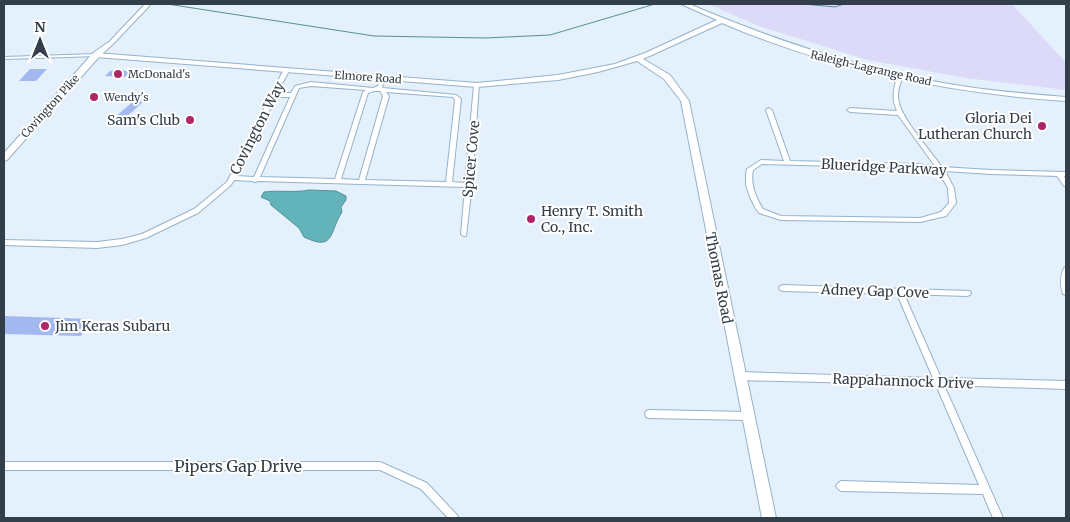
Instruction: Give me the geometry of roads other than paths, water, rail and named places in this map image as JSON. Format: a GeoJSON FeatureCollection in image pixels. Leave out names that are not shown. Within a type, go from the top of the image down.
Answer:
{"type":"FeatureCollection","features":[{"type":"Feature","properties":{"kind":"street","name":"Covington Pike"},"geometry":{"type":"LineString","coordinates":[[133,14],[139,4]]}},
{"type":"Feature","properties":{"kind":"street","name":"Covington Pike"},"geometry":{"type":"LineString","coordinates":[[4,158],[96,55],[103,41],[133,14],[148,4]]}},
{"type":"Feature","properties":{"kind":"street","name":"Raleigh-Lagrange Road"},"geometry":{"type":"LineString","coordinates":[[685,4],[721,21],[798,50],[839,62],[900,76],[976,90],[1066,99]]}},
{"type":"Feature","properties":{"kind":"street","name":"Elmore Road"},"geometry":{"type":"LineString","coordinates":[[4,58],[96,55],[478,85],[520,83],[560,78],[637,58],[721,21]]}},
{"type":"Feature","properties":{"kind":"street","name":"Thomas Road"},"geometry":{"type":"LineString","coordinates":[[637,58],[667,77],[685,100],[769,518]]}},
{"type":"Feature","properties":{"kind":"street","name":"Covington Way"},"geometry":{"type":"LineString","coordinates":[[4,243],[97,245],[137,239],[196,211],[215,197],[232,178],[286,71]]}},
{"type":"Feature","properties":{"kind":"street"},"geometry":{"type":"LineString","coordinates":[[900,76],[896,92],[896,102],[900,113],[941,170]]}},
{"type":"Feature","properties":{"kind":"street"},"geometry":{"type":"LineString","coordinates":[[378,89],[383,78]]}},
{"type":"Feature","properties":{"kind":"street"},"geometry":{"type":"LineString","coordinates":[[255,180],[298,87],[304,84],[454,96],[458,99],[449,185]]}},
{"type":"Feature","properties":{"kind":"street","name":"Spicer Cove"},"geometry":{"type":"LineString","coordinates":[[464,234],[478,85]]}},
{"type":"Feature","properties":{"kind":"street"},"geometry":{"type":"LineString","coordinates":[[337,181],[366,92],[378,89]]}},
{"type":"Feature","properties":{"kind":"street"},"geometry":{"type":"LineString","coordinates":[[361,182],[386,96],[378,89]]}},
{"type":"Feature","properties":{"kind":"street"},"geometry":{"type":"LineString","coordinates":[[274,95],[294,95]]}},
{"type":"Feature","properties":{"kind":"street"},"geometry":{"type":"LineString","coordinates":[[769,110],[787,162]]}},
{"type":"Feature","properties":{"kind":"street"},"geometry":{"type":"LineString","coordinates":[[850,110],[900,113]]}},
{"type":"Feature","properties":{"kind":"street","name":"Blueridge Parkway"},"geometry":{"type":"LineString","coordinates":[[941,170],[954,199],[954,206],[950,212],[938,219],[920,220],[781,218],[761,211],[754,199],[748,177],[750,169],[762,162],[916,166],[941,170],[1066,174]]}},
{"type":"Feature","properties":{"kind":"street"},"geometry":{"type":"LineString","coordinates":[[1058,174],[1066,184]]}},
{"type":"Feature","properties":{"kind":"street"},"geometry":{"type":"LineString","coordinates":[[232,178],[468,185]]}},
{"type":"Feature","properties":{"kind":"street"},"geometry":{"type":"LineString","coordinates":[[1066,270],[1064,282],[1066,292]]}},
{"type":"Feature","properties":{"kind":"street","name":"Adney Gap Cove"},"geometry":{"type":"LineString","coordinates":[[783,288],[967,293]]}},
{"type":"Feature","properties":{"kind":"street"},"geometry":{"type":"LineString","coordinates":[[899,291],[998,518]]}},
{"type":"Feature","properties":{"kind":"street","name":"Rappahannock Drive"},"geometry":{"type":"LineString","coordinates":[[739,376],[1066,385]]}},
{"type":"Feature","properties":{"kind":"street"},"geometry":{"type":"LineString","coordinates":[[649,414],[747,416]]}},
{"type":"Feature","properties":{"kind":"street","name":"Pipers Gap Drive"},"geometry":{"type":"LineString","coordinates":[[4,466],[380,466],[424,486],[454,518]]}},
{"type":"Feature","properties":{"kind":"street"},"geometry":{"type":"LineString","coordinates":[[841,486],[986,490]]}},
{"type":"Feature","properties":{"kind":"water"},"geometry":{"type":"Polygon","coordinates":[[[336,191],[346,196],[346,200],[341,207],[342,212],[330,238],[326,241],[314,241],[304,237],[299,228],[271,205],[270,201],[261,197],[264,192],[336,191]]]}},
{"type":"Feature","properties":{"kind":"waterway"},"geometry":{"type":"LineString","coordinates":[[167,4],[374,36],[485,38],[550,35],[655,4]]}},
{"type":"Feature","properties":{"kind":"waterway"},"geometry":{"type":"LineString","coordinates":[[803,4],[835,7],[844,4]]}},
{"type":"Feature","properties":{"kind":"place","name":"McDonald's"},"geometry":{"type":"Point","coordinates":[118,74]}},
{"type":"Feature","properties":{"kind":"place","name":"Wendy's"},"geometry":{"type":"Point","coordinates":[94,97]}},
{"type":"Feature","properties":{"kind":"place","name":"Sam's Club"},"geometry":{"type":"Point","coordinates":[190,120]}},
{"type":"Feature","properties":{"kind":"place","name":"Gloria Dei Lutheran Church"},"geometry":{"type":"Point","coordinates":[1042,126]}},
{"type":"Feature","properties":{"kind":"place","name":"Henry T. Smith Co., Inc."},"geometry":{"type":"Point","coordinates":[531,219]}},
{"type":"Feature","properties":{"kind":"place","name":"Jim Keras Subaru"},"geometry":{"type":"Point","coordinates":[45,326]}}]}
